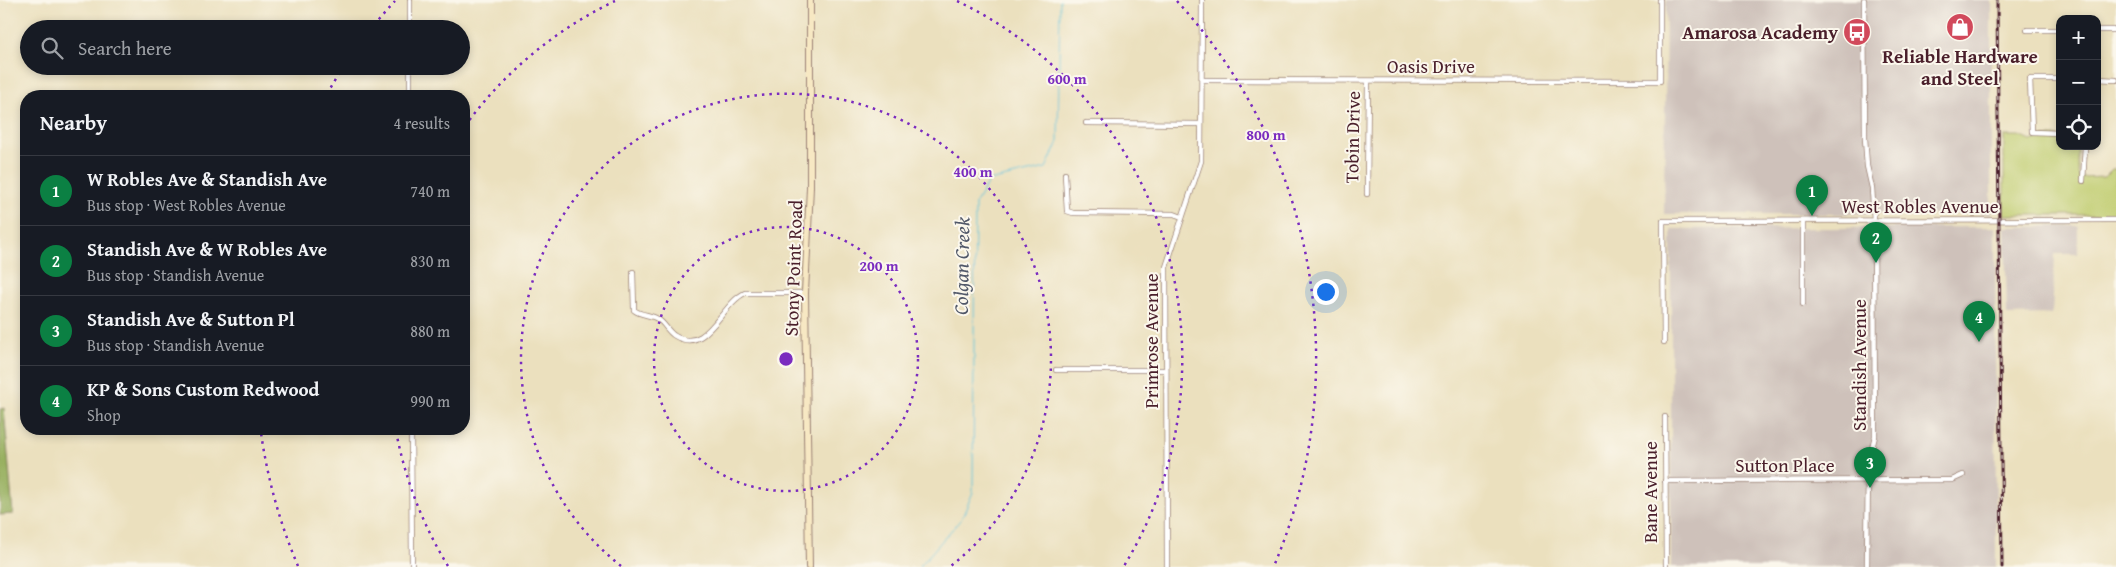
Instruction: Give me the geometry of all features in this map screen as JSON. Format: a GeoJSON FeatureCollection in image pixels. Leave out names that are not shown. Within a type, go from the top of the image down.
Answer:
{"type":"FeatureCollection","features":[{"type":"Feature","properties":{"kind":"main road","name":"Stony Point Road"},"geometry":{"type":"LineString","coordinates":[[809,567],[805,293],[810,188],[810,0]]}},
{"type":"Feature","properties":{"kind":"street"},"geometry":{"type":"LineString","coordinates":[[410,0],[410,20]]}},
{"type":"Feature","properties":{"kind":"street","name":"Primrose Avenue"},"geometry":{"type":"LineString","coordinates":[[1167,567],[1166,267],[1201,161],[1202,0]]}},
{"type":"Feature","properties":{"kind":"street","name":"Oasis Drive"},"geometry":{"type":"LineString","coordinates":[[1202,80],[1660,80],[1660,0]]}},
{"type":"Feature","properties":{"kind":"street","name":"Standish Avenue"},"geometry":{"type":"LineString","coordinates":[[1864,0],[1865,138],[1867,166],[1872,188],[1874,222],[1875,436],[1868,464],[1867,480],[1867,567]]}},
{"type":"Feature","properties":{"kind":"street"},"geometry":{"type":"LineString","coordinates":[[2027,30],[2056,30]]}},
{"type":"Feature","properties":{"kind":"street"},"geometry":{"type":"LineString","coordinates":[[2101,30],[2116,30]]}},
{"type":"Feature","properties":{"kind":"street"},"geometry":{"type":"LineString","coordinates":[[410,75],[410,90]]}},
{"type":"Feature","properties":{"kind":"street"},"geometry":{"type":"LineString","coordinates":[[2056,79],[2030,79],[2032,132],[2056,133]]}},
{"type":"Feature","properties":{"kind":"street"},"geometry":{"type":"LineString","coordinates":[[2101,80],[2116,80]]}},
{"type":"Feature","properties":{"kind":"street","name":"Tobin Drive"},"geometry":{"type":"LineString","coordinates":[[1366,194],[1368,81]]}},
{"type":"Feature","properties":{"kind":"street"},"geometry":{"type":"LineString","coordinates":[[1086,123],[1201,124]]}},
{"type":"Feature","properties":{"kind":"street"},"geometry":{"type":"LineString","coordinates":[[2083,181],[2085,150]]}},
{"type":"Feature","properties":{"kind":"street"},"geometry":{"type":"LineString","coordinates":[[1065,174],[1067,211],[1073,213],[1174,214],[1182,217]]}},
{"type":"Feature","properties":{"kind":"street"},"geometry":{"type":"LineString","coordinates":[[2083,213],[2083,220]]}},
{"type":"Feature","properties":{"kind":"street","name":"West Robles Avenue"},"geometry":{"type":"LineString","coordinates":[[1664,342],[1663,221],[2116,220]]}},
{"type":"Feature","properties":{"kind":"street"},"geometry":{"type":"LineString","coordinates":[[1803,222],[1803,304]]}},
{"type":"Feature","properties":{"kind":"street"},"geometry":{"type":"LineString","coordinates":[[634,272],[634,310],[660,320],[670,332],[682,339],[697,339],[705,335],[729,305],[737,297],[745,293],[805,293]]}},
{"type":"Feature","properties":{"kind":"street"},"geometry":{"type":"LineString","coordinates":[[1056,370],[1166,370]]}},
{"type":"Feature","properties":{"kind":"street","name":"Bane Avenue"},"geometry":{"type":"LineString","coordinates":[[1665,417],[1666,567]]}},
{"type":"Feature","properties":{"kind":"street"},"geometry":{"type":"LineString","coordinates":[[411,435],[412,567]]}},
{"type":"Feature","properties":{"kind":"street","name":"Sutton Place"},"geometry":{"type":"LineString","coordinates":[[1666,481],[1952,480],[1963,475]]}},
{"type":"Feature","properties":{"kind":"shaded area"},"geometry":{"type":"Polygon","coordinates":[[[1666,0],[1991,0],[1991,214],[1664,214],[1666,0]]]}},
{"type":"Feature","properties":{"kind":"shaded area"},"geometry":{"type":"Polygon","coordinates":[[[2078,226],[2078,254],[2055,254],[2052,314],[2007,315],[2005,227],[2078,226]]]}},
{"type":"Feature","properties":{"kind":"shaded area"},"geometry":{"type":"Polygon","coordinates":[[[1995,227],[1996,567],[1671,567],[1671,229],[1995,227]]]}},
{"type":"Feature","properties":{"kind":"green space"},"geometry":{"type":"Polygon","coordinates":[[[2004,136],[2020,136],[2031,141],[2043,137],[2056,137],[2056,150],[2078,150],[2078,173],[2080,178],[2104,177],[2112,169],[2116,169],[2116,215],[2004,215],[2004,136]]]}},
{"type":"Feature","properties":{"kind":"green space"},"geometry":{"type":"Polygon","coordinates":[[[4,408],[13,514],[0,515],[0,409],[4,408]]]}},
{"type":"Feature","properties":{"kind":"waterway","name":"Colgan Creek"},"geometry":{"type":"LineString","coordinates":[[919,567],[962,518],[973,492],[975,204],[989,181],[1046,168],[1058,142],[1060,0]]}},
{"type":"Feature","properties":{"kind":"railway"},"geometry":{"type":"LineString","coordinates":[[1997,0],[2002,567]]}},
{"type":"Feature","properties":{"kind":"place","name":"Reliable Hardware and Steel"},"geometry":{"type":"Point","coordinates":[1960,27]}},
{"type":"Feature","properties":{"kind":"place","name":"Amarosa Academy"},"geometry":{"type":"Point","coordinates":[1857,32]}},
{"type":"Feature","properties":{"kind":"place","name":"W Robles Ave & Standish Ave"},"geometry":{"type":"Point","coordinates":[1812,216]}},
{"type":"Feature","properties":{"kind":"place","name":"Standish Ave & W Robles Ave"},"geometry":{"type":"Point","coordinates":[1876,263]}},
{"type":"Feature","properties":{"kind":"place","name":"KP & Sons Custom Redwood"},"geometry":{"type":"Point","coordinates":[1979,342]}},
{"type":"Feature","properties":{"kind":"place","name":"Standish Ave & Sutton Pl"},"geometry":{"type":"Point","coordinates":[1870,488]}}]}
